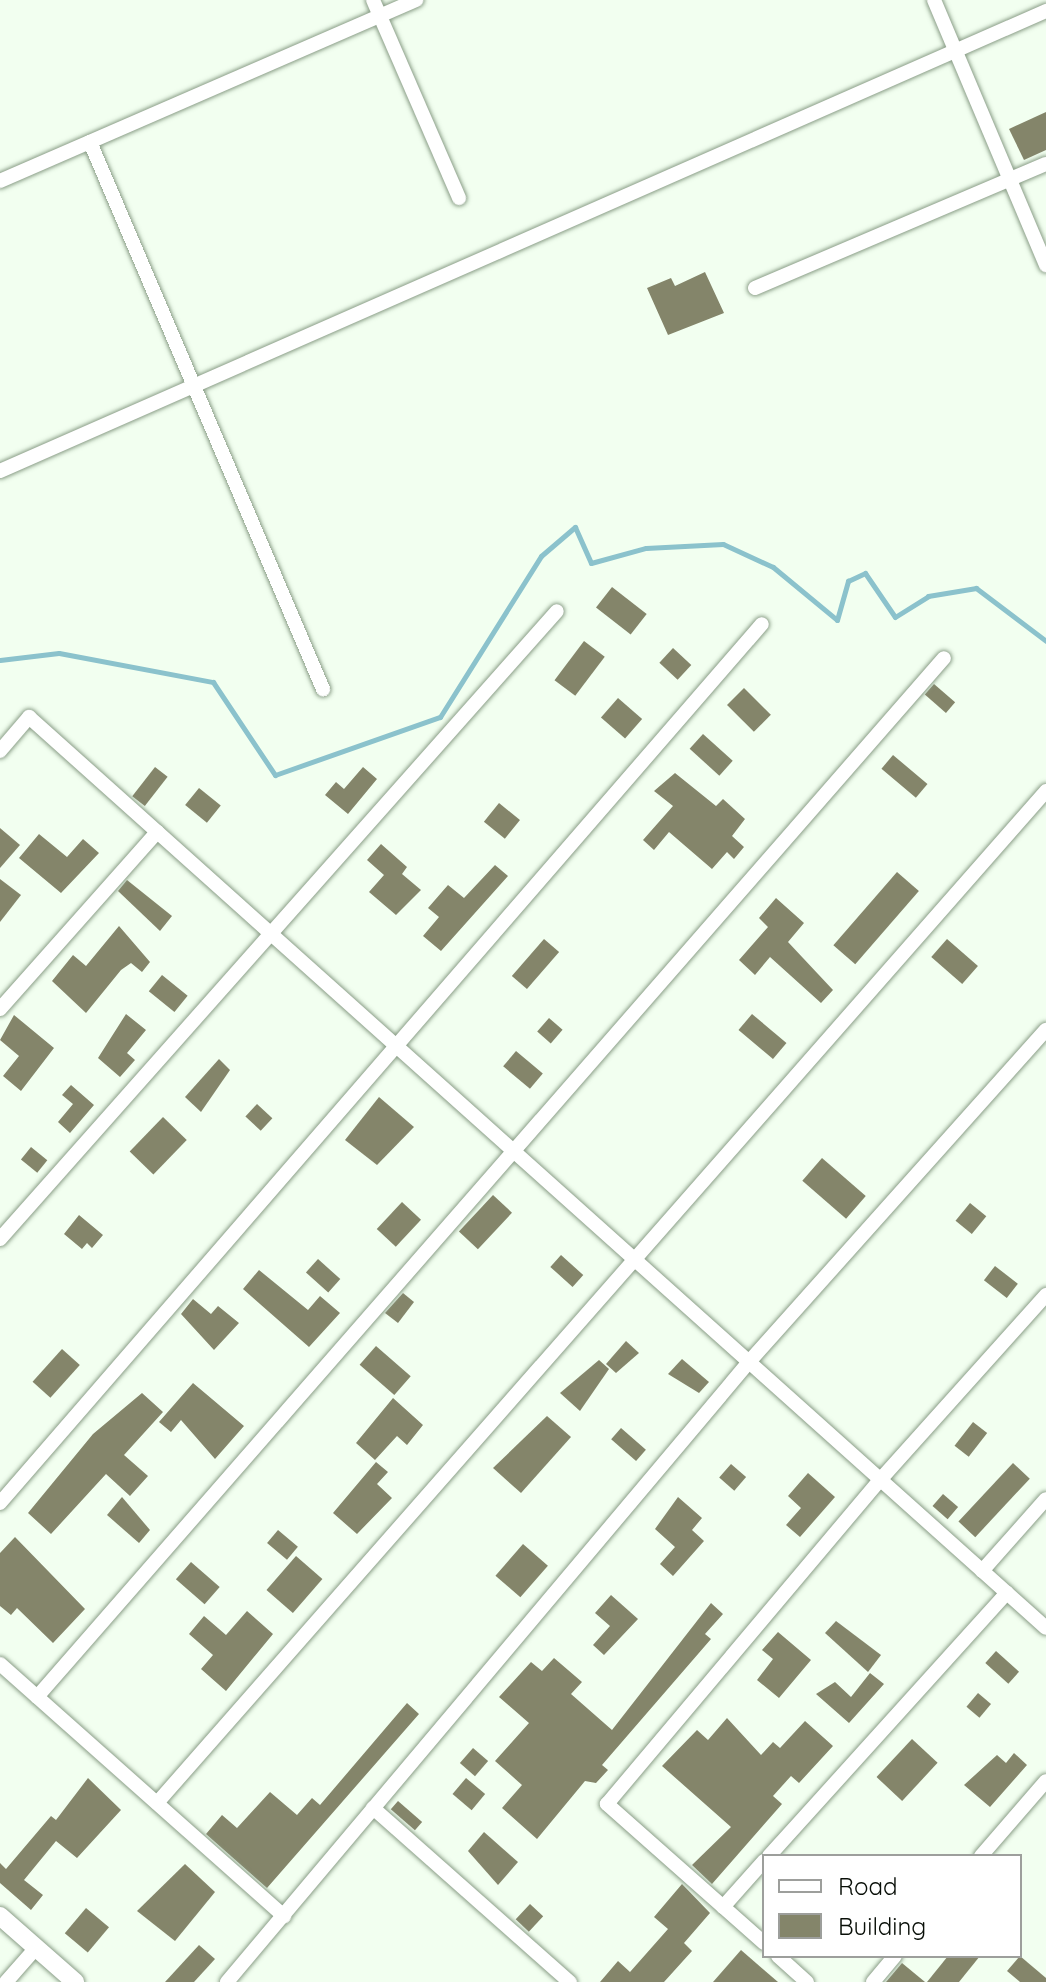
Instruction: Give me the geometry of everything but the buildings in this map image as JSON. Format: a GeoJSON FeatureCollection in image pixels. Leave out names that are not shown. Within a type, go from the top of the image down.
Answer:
{"type":"FeatureCollection","features":[{"type":"Feature","properties":{"kind":"street"},"geometry":{"type":"LineString","coordinates":[[373,0],[459,198]]}},
{"type":"Feature","properties":{"kind":"street"},"geometry":{"type":"LineString","coordinates":[[0,181],[416,0]]}},
{"type":"Feature","properties":{"kind":"street"},"geometry":{"type":"LineString","coordinates":[[934,0],[1046,265]]}},
{"type":"Feature","properties":{"kind":"street"},"geometry":{"type":"LineString","coordinates":[[0,471],[1046,11]]}},
{"type":"Feature","properties":{"kind":"street"},"geometry":{"type":"LineString","coordinates":[[90,142],[323,689]]}},
{"type":"Feature","properties":{"kind":"street"},"geometry":{"type":"LineString","coordinates":[[755,288],[1046,164]]}},
{"type":"Feature","properties":{"kind":"street"},"geometry":{"type":"LineString","coordinates":[[0,1239],[273,936],[557,611]]}},
{"type":"Feature","properties":{"kind":"street"},"geometry":{"type":"LineString","coordinates":[[0,1503],[762,624]]}},
{"type":"Feature","properties":{"kind":"street"},"geometry":{"type":"LineString","coordinates":[[37,1697],[517,1153],[944,658]]}},
{"type":"Feature","properties":{"kind":"street"},"geometry":{"type":"LineString","coordinates":[[0,751],[29,717],[1046,1628]]}},
{"type":"Feature","properties":{"kind":"street"},"geometry":{"type":"LineString","coordinates":[[157,1803],[630,1258],[1046,791]]}},
{"type":"Feature","properties":{"kind":"street"},"geometry":{"type":"LineString","coordinates":[[0,1009],[157,832]]}},
{"type":"Feature","properties":{"kind":"street"},"geometry":{"type":"LineString","coordinates":[[227,1982],[748,1363],[1046,1030]]}},
{"type":"Feature","properties":{"kind":"street"},"geometry":{"type":"LineString","coordinates":[[762,1941],[607,1804],[880,1480],[1046,1295]]}},
{"type":"Feature","properties":{"kind":"street"},"geometry":{"type":"LineString","coordinates":[[982,1571],[1046,1499]]}},
{"type":"Feature","properties":{"kind":"street"},"geometry":{"type":"LineString","coordinates":[[771,1854],[1007,1593]]}},
{"type":"Feature","properties":{"kind":"street"},"geometry":{"type":"LineString","coordinates":[[0,1664],[284,1916]]}},
{"type":"Feature","properties":{"kind":"street"},"geometry":{"type":"LineString","coordinates":[[983,1854],[1046,1781]]}},
{"type":"Feature","properties":{"kind":"street"},"geometry":{"type":"LineString","coordinates":[[373,1808],[570,1982]]}},
{"type":"Feature","properties":{"kind":"street"},"geometry":{"type":"LineString","coordinates":[[723,1907],[762,1863]]}},
{"type":"Feature","properties":{"kind":"street"},"geometry":{"type":"LineString","coordinates":[[0,1916],[75,1982]]}},
{"type":"Feature","properties":{"kind":"street"},"geometry":{"type":"LineString","coordinates":[[6,1982],[36,1948]]}},
{"type":"Feature","properties":{"kind":"street"},"geometry":{"type":"LineString","coordinates":[[780,1958],[807,1982]]}},
{"type":"Feature","properties":{"kind":"street"},"geometry":{"type":"LineString","coordinates":[[873,1982],[893,1958]]}},
{"type":"Feature","properties":{"kind":"waterway"},"geometry":{"type":"LineString","coordinates":[[0,660],[59,653],[213,682],[275,775],[440,717],[541,556],[575,527],[591,563],[646,548],[723,544],[773,567],[837,620],[848,581],[865,573],[895,617],[928,596],[976,588],[1046,641]]}}]}
